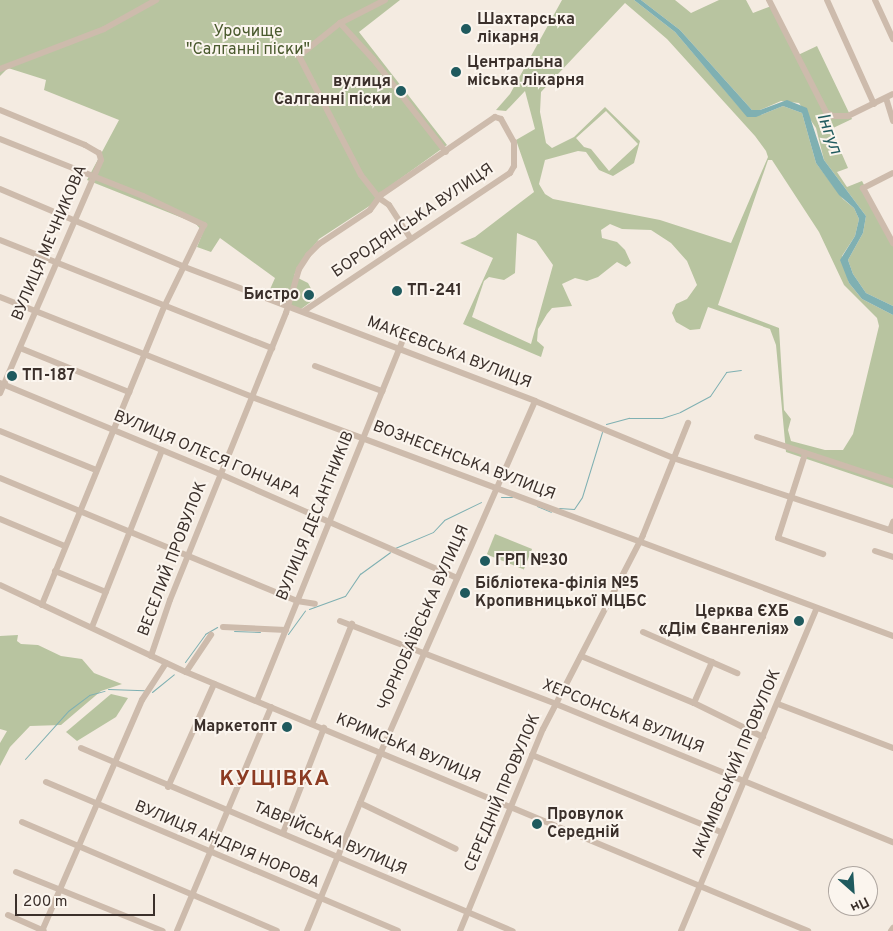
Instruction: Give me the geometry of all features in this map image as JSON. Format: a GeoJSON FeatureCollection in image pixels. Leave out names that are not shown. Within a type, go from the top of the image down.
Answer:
{"type":"FeatureCollection","features":[{"type":"Feature","properties":{"kind":"street"},"geometry":{"type":"LineString","coordinates":[[0,69],[104,30],[156,0]]}},
{"type":"Feature","properties":{"kind":"street"},"geometry":{"type":"LineString","coordinates":[[386,0],[340,24],[299,56],[362,175],[379,198],[389,205],[411,239]]}},
{"type":"Feature","properties":{"kind":"street"},"geometry":{"type":"LineString","coordinates":[[769,0],[826,112],[833,116],[848,116],[893,94]]}},
{"type":"Feature","properties":{"kind":"street"},"geometry":{"type":"LineString","coordinates":[[827,0],[874,104]]}},
{"type":"Feature","properties":{"kind":"street"},"geometry":{"type":"LineString","coordinates":[[875,0],[893,38]]}},
{"type":"Feature","properties":{"kind":"street"},"geometry":{"type":"LineString","coordinates":[[340,24],[374,58],[446,152]]}},
{"type":"Feature","properties":{"kind":"street"},"geometry":{"type":"LineString","coordinates":[[886,98],[893,121]]}},
{"type":"Feature","properties":{"kind":"street","name":"ВУЛИЦЯ МЕЧНИКОВА"},"geometry":{"type":"LineString","coordinates":[[0,110],[85,145],[99,153],[100,160],[20,348],[2,384],[0,393]]}},
{"type":"Feature","properties":{"kind":"street","name":"ВЕСЕЛИЙ ПРОВУЛОК"},"geometry":{"type":"LineString","coordinates":[[151,656],[188,554],[272,348],[299,269],[319,244],[370,210],[379,198],[495,117],[501,118],[509,132]]}},
{"type":"Feature","properties":{"kind":"street","name":"БОРОДЯНСЬКА ВУЛИЦЯ"},"geometry":{"type":"LineString","coordinates":[[304,311],[510,172],[514,166],[514,142],[509,132]]}},
{"type":"Feature","properties":{"kind":"street"},"geometry":{"type":"LineString","coordinates":[[0,139],[204,224],[182,266],[164,307],[79,510],[42,605]]}},
{"type":"Feature","properties":{"kind":"street"},"geometry":{"type":"LineString","coordinates":[[893,172],[863,188],[893,243]]}},
{"type":"Feature","properties":{"kind":"street","name":"МАКЕЄВСЬКА ВУЛИЦЯ"},"geometry":{"type":"LineString","coordinates":[[0,189],[72,222],[182,266],[401,345],[673,458],[892,531]]}},
{"type":"Feature","properties":{"kind":"street"},"geometry":{"type":"LineString","coordinates":[[0,240],[55,264],[272,348]]}},
{"type":"Feature","properties":{"kind":"street","name":"ВОЗНЕСЕНСЬКА ВУЛИЦЯ"},"geometry":{"type":"LineString","coordinates":[[0,297],[252,397],[363,437],[638,543],[893,636]]}},
{"type":"Feature","properties":{"kind":"street","name":"ВУЛИЦЯ ДЕСАНТНИКІВ"},"geometry":{"type":"LineString","coordinates":[[257,701],[401,345]]}},
{"type":"Feature","properties":{"kind":"street"},"geometry":{"type":"LineString","coordinates":[[20,348],[128,392]]}},
{"type":"Feature","properties":{"kind":"street"},"geometry":{"type":"LineString","coordinates":[[315,366],[382,391]]}},
{"type":"Feature","properties":{"kind":"street","name":"ВУЛИЦЯ ОЛЕСЯ ГОНЧАРА"},"geometry":{"type":"LineString","coordinates":[[2,384],[220,474],[457,578]]}},
{"type":"Feature","properties":{"kind":"street","name":"ЧОРНОБАЇВСЬКА ВУЛИЦЯ"},"geometry":{"type":"LineString","coordinates":[[308,931],[381,752],[535,401]]}},
{"type":"Feature","properties":{"kind":"street","name":"СЕРЕДНІЙ ПРОВУЛОК"},"geometry":{"type":"LineString","coordinates":[[460,931],[532,755],[638,543],[688,424]]}},
{"type":"Feature","properties":{"kind":"street"},"geometry":{"type":"LineString","coordinates":[[0,431],[96,470]]}},
{"type":"Feature","properties":{"kind":"street"},"geometry":{"type":"LineString","coordinates":[[757,437],[893,482]]}},
{"type":"Feature","properties":{"kind":"street"},"geometry":{"type":"LineString","coordinates":[[92,627],[132,530],[162,450]]}},
{"type":"Feature","properties":{"kind":"street"},"geometry":{"type":"LineString","coordinates":[[805,454],[778,538],[823,554]]}},
{"type":"Feature","properties":{"kind":"street"},"geometry":{"type":"LineString","coordinates":[[0,478],[132,530],[297,601],[315,604]]}},
{"type":"Feature","properties":{"kind":"street"},"geometry":{"type":"LineString","coordinates":[[0,519],[65,546]]}},
{"type":"Feature","properties":{"kind":"street"},"geometry":{"type":"LineString","coordinates":[[892,531],[893,522]]}},
{"type":"Feature","properties":{"kind":"street"},"geometry":{"type":"LineString","coordinates":[[875,551],[893,557]]}},
{"type":"Feature","properties":{"kind":"street"},"geometry":{"type":"LineString","coordinates":[[55,571],[106,592]]}},
{"type":"Feature","properties":{"kind":"street","name":"КРИМСЬКА ВУЛИЦЯ"},"geometry":{"type":"LineString","coordinates":[[0,585],[214,684],[324,728],[808,931]]}},
{"type":"Feature","properties":{"kind":"street","name":"АКИМІВСЬКИЙ ПРОВУЛОК"},"geometry":{"type":"LineString","coordinates":[[681,931],[721,832],[778,704],[817,608]]}},
{"type":"Feature","properties":{"kind":"street","name":"ХЕРСОНСЬКА ВУЛИЦЯ"},"geometry":{"type":"LineString","coordinates":[[340,621],[352,624],[556,704],[893,842]]}},
{"type":"Feature","properties":{"kind":"street"},"geometry":{"type":"LineString","coordinates":[[312,724],[352,624]]}},
{"type":"Feature","properties":{"kind":"street"},"geometry":{"type":"LineString","coordinates":[[223,627],[286,630]]}},
{"type":"Feature","properties":{"kind":"street"},"geometry":{"type":"LineString","coordinates":[[643,632],[737,673]]}},
{"type":"Feature","properties":{"kind":"street"},"geometry":{"type":"LineString","coordinates":[[186,672],[211,635]]}},
{"type":"Feature","properties":{"kind":"street"},"geometry":{"type":"LineString","coordinates":[[581,656],[694,703],[763,737]]}},
{"type":"Feature","properties":{"kind":"street"},"geometry":{"type":"LineString","coordinates":[[694,703],[712,662]]}},
{"type":"Feature","properties":{"kind":"street"},"geometry":{"type":"LineString","coordinates":[[8,915],[43,931],[142,700],[166,663]]}},
{"type":"Feature","properties":{"kind":"street"},"geometry":{"type":"LineString","coordinates":[[168,787],[214,684]]}},
{"type":"Feature","properties":{"kind":"street"},"geometry":{"type":"LineString","coordinates":[[778,704],[893,748]]}},
{"type":"Feature","properties":{"kind":"street"},"geometry":{"type":"LineString","coordinates":[[177,931],[271,707]]}},
{"type":"Feature","properties":{"kind":"street"},"geometry":{"type":"LineString","coordinates":[[283,834],[324,728]]}},
{"type":"Feature","properties":{"kind":"street","name":"ТАВРІЙСЬКА ВУЛИЦЯ"},"geometry":{"type":"LineString","coordinates":[[81,748],[168,787],[513,931]]}},
{"type":"Feature","properties":{"kind":"street"},"geometry":{"type":"LineString","coordinates":[[532,755],[721,832]]}},
{"type":"Feature","properties":{"kind":"street","name":"ВУЛИЦЯ АНДРІЯ НОРОВА"},"geometry":{"type":"LineString","coordinates":[[46,782],[398,931]]}},
{"type":"Feature","properties":{"kind":"street"},"geometry":{"type":"LineString","coordinates":[[360,804],[456,849]]}},
{"type":"Feature","properties":{"kind":"street"},"geometry":{"type":"LineString","coordinates":[[22,822],[79,848],[277,931]]}},
{"type":"Feature","properties":{"kind":"street"},"geometry":{"type":"LineString","coordinates":[[16,872],[163,931]]}},
{"type":"Feature","properties":{"kind":"green space","name":"Урочище \"Салганні піски\""},"geometry":{"type":"Polygon","coordinates":[[[0,0],[400,0],[359,32],[447,145],[379,194],[371,205],[319,239],[298,266],[294,276],[308,283],[316,298],[301,309],[267,296],[275,278],[220,238],[211,252],[197,247],[203,232],[195,223],[87,180],[119,120],[44,90],[46,80],[8,68],[0,76],[0,0]]]}},
{"type":"Feature","properties":{"kind":"green space"},"geometry":{"type":"Polygon","coordinates":[[[562,0],[634,0],[675,32],[739,107],[761,115],[783,106],[802,113],[816,163],[843,199],[854,208],[859,219],[855,236],[842,256],[849,283],[862,299],[893,315],[893,488],[786,452],[776,345],[770,329],[708,307],[700,329],[690,330],[676,322],[672,313],[676,304],[687,299],[697,285],[687,261],[671,243],[651,230],[622,229],[610,224],[601,230],[602,238],[617,242],[625,250],[631,263],[626,267],[617,262],[598,277],[587,281],[575,278],[562,284],[572,306],[552,308],[547,314],[538,329],[537,341],[544,347],[541,357],[463,324],[493,258],[460,243],[475,237],[534,192],[516,140],[535,129],[525,91],[506,111],[496,110],[510,94],[562,0]],[[625,3],[541,92],[540,112],[546,143],[552,148],[574,137],[605,107],[640,141],[634,163],[613,176],[599,170],[586,152],[578,151],[545,160],[539,184],[545,194],[553,199],[660,220],[731,243],[768,157],[766,151],[755,136],[667,39],[625,3]],[[606,111],[576,138],[584,147],[591,149],[609,171],[638,144],[606,111]],[[768,160],[718,305],[779,328],[784,410],[791,419],[788,430],[791,441],[825,450],[843,450],[853,434],[879,326],[877,318],[844,285],[819,232],[772,160],[768,160]],[[517,233],[515,273],[504,280],[489,277],[484,281],[472,317],[531,344],[553,265],[536,241],[517,233]]]}},
{"type":"Feature","properties":{"kind":"green space"},"geometry":{"type":"Polygon","coordinates":[[[641,0],[675,0],[691,13],[719,0],[746,0],[753,13],[774,5],[798,55],[817,46],[852,119],[831,129],[848,168],[837,172],[847,187],[862,181],[893,242],[893,306],[866,293],[853,274],[848,260],[863,233],[866,216],[824,160],[816,128],[799,103],[781,101],[760,110],[752,110],[680,30],[641,0]]]}},
{"type":"Feature","properties":{"kind":"green space"},"geometry":{"type":"Polygon","coordinates":[[[495,534],[532,549],[524,569],[487,554],[495,534]]]}},
{"type":"Feature","properties":{"kind":"green space"},"geometry":{"type":"Polygon","coordinates":[[[18,635],[17,641],[21,644],[38,645],[61,656],[82,659],[94,673],[122,684],[101,691],[61,725],[30,726],[10,747],[0,766],[0,743],[7,731],[0,729],[0,636],[18,635]]]}},
{"type":"Feature","properties":{"kind":"green space"},"geometry":{"type":"Polygon","coordinates":[[[111,694],[128,698],[116,717],[77,741],[66,732],[111,694]]]}},
{"type":"Feature","properties":{"kind":"water"},"geometry":{"type":"Polygon","coordinates":[[[634,0],[641,0],[680,30],[752,110],[760,110],[787,100],[807,108],[824,160],[866,216],[863,233],[848,260],[853,274],[866,293],[893,306],[893,315],[862,299],[849,283],[840,260],[855,236],[859,219],[854,208],[839,195],[816,163],[802,113],[783,106],[756,117],[747,117],[675,32],[634,0]]]}},
{"type":"Feature","properties":{"kind":"waterway"},"geometry":{"type":"LineString","coordinates":[[606,424],[629,418],[662,418],[680,412],[710,396],[726,372],[741,370]]}},
{"type":"Feature","properties":{"kind":"waterway"},"geometry":{"type":"LineString","coordinates":[[559,508],[574,509],[582,497],[602,432]]}},
{"type":"Feature","properties":{"kind":"waterway"},"geometry":{"type":"LineString","coordinates":[[501,497],[512,497]]}},
{"type":"Feature","properties":{"kind":"waterway"},"geometry":{"type":"LineString","coordinates":[[395,548],[433,532],[444,520],[481,502]]}},
{"type":"Feature","properties":{"kind":"waterway"},"geometry":{"type":"LineString","coordinates":[[537,506],[551,512]]}},
{"type":"Feature","properties":{"kind":"waterway"},"geometry":{"type":"LineString","coordinates":[[309,609],[345,596],[360,574],[390,552]]}},
{"type":"Feature","properties":{"kind":"waterway"},"geometry":{"type":"LineString","coordinates":[[288,634],[305,611]]}},
{"type":"Feature","properties":{"kind":"waterway"},"geometry":{"type":"LineString","coordinates":[[185,662],[205,634],[217,627]]}},
{"type":"Feature","properties":{"kind":"waterway"},"geometry":{"type":"LineString","coordinates":[[234,631],[260,632]]}},
{"type":"Feature","properties":{"kind":"waterway"},"geometry":{"type":"LineString","coordinates":[[152,692],[174,674]]}},
{"type":"Feature","properties":{"kind":"waterway"},"geometry":{"type":"LineString","coordinates":[[108,689],[144,690]]}},
{"type":"Feature","properties":{"kind":"waterway"},"geometry":{"type":"LineString","coordinates":[[25,759],[68,711],[89,695],[104,691]]}},
{"type":"Feature","properties":{"kind":"place","name":"Шахтарська лікарня"},"geometry":{"type":"Point","coordinates":[466,29]}},
{"type":"Feature","properties":{"kind":"place","name":"Центральна міська лікарня"},"geometry":{"type":"Point","coordinates":[456,72]}},
{"type":"Feature","properties":{"kind":"place","name":"вулиця Салганні піски"},"geometry":{"type":"Point","coordinates":[401,91]}},
{"type":"Feature","properties":{"kind":"place","name":"ТП-241"},"geometry":{"type":"Point","coordinates":[397,291]}},
{"type":"Feature","properties":{"kind":"place","name":"Бистро"},"geometry":{"type":"Point","coordinates":[309,295]}},
{"type":"Feature","properties":{"kind":"place","name":"ТП-187"},"geometry":{"type":"Point","coordinates":[12,376]}},
{"type":"Feature","properties":{"kind":"place","name":"ГРП №30"},"geometry":{"type":"Point","coordinates":[485,561]}},
{"type":"Feature","properties":{"kind":"place","name":"Бібліотека-філія №5 Кропивницької МЦБС"},"geometry":{"type":"Point","coordinates":[465,593]}},
{"type":"Feature","properties":{"kind":"place","name":"Церква ЄХБ «Дім Євангелія»"},"geometry":{"type":"Point","coordinates":[799,621]}},
{"type":"Feature","properties":{"kind":"place","name":"Маркетопт"},"geometry":{"type":"Point","coordinates":[287,727]}},
{"type":"Feature","properties":{"kind":"place","name":"Провулок Середній"},"geometry":{"type":"Point","coordinates":[537,824]}},
{"type":"Feature","properties":{"kind":"district","name":"КУЩІВКА"},"geometry":{"type":"Point","coordinates":[275,780]}},
{"type":"Feature","properties":{"kind":"water label","name":"Інгул"},"geometry":{"type":"Point","coordinates":[828,134]}}]}
